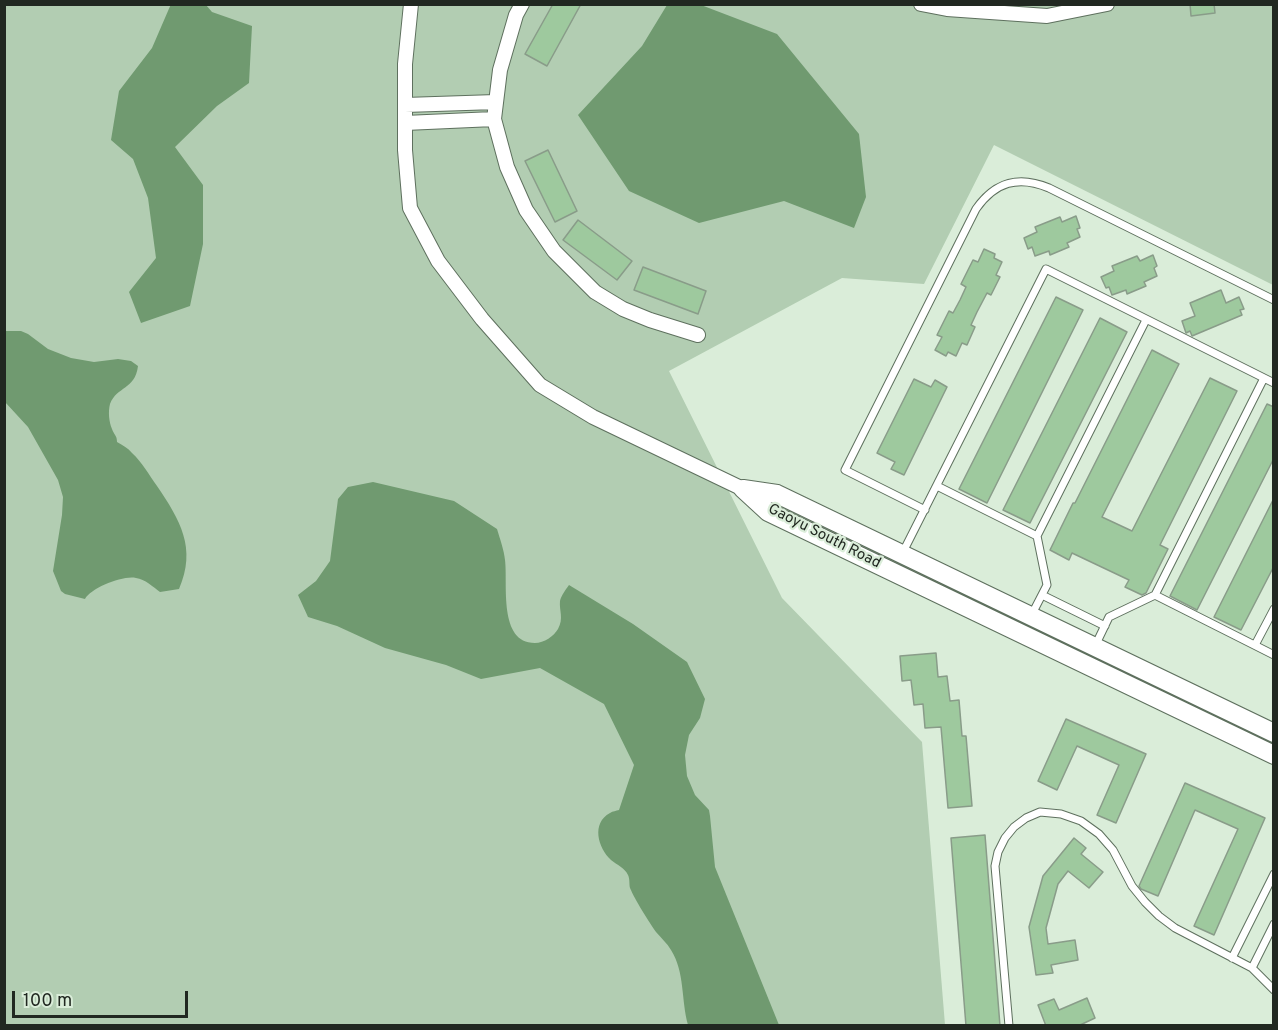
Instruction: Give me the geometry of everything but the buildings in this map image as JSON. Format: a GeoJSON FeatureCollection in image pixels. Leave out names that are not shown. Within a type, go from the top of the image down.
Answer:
{"type":"FeatureCollection","features":[{"type":"Feature","properties":{"kind":"street"},"geometry":{"type":"LineString","coordinates":[[411,4],[405,64],[405,150],[410,208],[438,261],[482,319],[540,385],[593,417],[743,489]]}},
{"type":"Feature","properties":{"kind":"street"},"geometry":{"type":"LineString","coordinates":[[522,4],[516,15],[500,69],[494,119],[507,167],[526,210],[555,250],[595,292],[623,309],[650,321],[698,335]]}},
{"type":"Feature","properties":{"kind":"street"},"geometry":{"type":"LineString","coordinates":[[921,4],[947,9],[1047,16],[1107,4]]}},
{"type":"Feature","properties":{"kind":"street"},"geometry":{"type":"LineString","coordinates":[[405,105],[496,102]]}},
{"type":"Feature","properties":{"kind":"street"},"geometry":{"type":"LineString","coordinates":[[405,123],[494,119]]}},
{"type":"Feature","properties":{"kind":"street","name":"Gaoyu South Road"},"geometry":{"type":"LineString","coordinates":[[743,489],[777,494],[1273,732]]}},
{"type":"Feature","properties":{"kind":"street","name":"Gaoyu South Road"},"geometry":{"type":"LineString","coordinates":[[743,489],[768,512],[1274,755]]}},
{"type":"Feature","properties":{"kind":"lane"},"geometry":{"type":"LineString","coordinates":[[925,510],[845,470],[976,209],[984,197],[995,189],[1008,183],[1036,182],[1274,300]]}},
{"type":"Feature","properties":{"kind":"lane"},"geometry":{"type":"LineString","coordinates":[[902,554],[1046,269],[1274,383]]}},
{"type":"Feature","properties":{"kind":"lane"},"geometry":{"type":"LineString","coordinates":[[1031,616],[1047,585],[1037,536],[1146,320]]}},
{"type":"Feature","properties":{"kind":"lane"},"geometry":{"type":"LineString","coordinates":[[1094,647],[1109,617],[1155,595],[1263,378]]}},
{"type":"Feature","properties":{"kind":"lane"},"geometry":{"type":"LineString","coordinates":[[936,486],[1037,536]]}},
{"type":"Feature","properties":{"kind":"lane"},"geometry":{"type":"LineString","coordinates":[[1042,595],[1105,626]]}},
{"type":"Feature","properties":{"kind":"lane"},"geometry":{"type":"LineString","coordinates":[[1155,595],[1274,655]]}},
{"type":"Feature","properties":{"kind":"lane"},"geometry":{"type":"LineString","coordinates":[[1255,645],[1274,609]]}},
{"type":"Feature","properties":{"kind":"lane"},"geometry":{"type":"LineString","coordinates":[[1009,1026],[995,866],[998,852],[1014,827],[1040,812],[1061,814],[1081,821],[1099,834],[1113,849],[1132,886],[1159,916],[1175,928],[1252,968],[1274,990]]}},
{"type":"Feature","properties":{"kind":"lane"},"geometry":{"type":"LineString","coordinates":[[1232,957],[1274,874]]}},
{"type":"Feature","properties":{"kind":"lane"},"geometry":{"type":"LineString","coordinates":[[1252,968],[1274,924]]}},
{"type":"Feature","properties":{"kind":"shaded area"},"geometry":{"type":"Polygon","coordinates":[[[171,4],[206,5],[212,12],[252,26],[249,83],[217,106],[175,147],[203,185],[203,244],[190,306],[141,323],[129,292],[156,258],[148,198],[133,159],[111,140],[119,91],[152,48],[171,4]]]}},
{"type":"Feature","properties":{"kind":"shaded area"},"geometry":{"type":"Polygon","coordinates":[[[5,5],[1273,5],[1273,285],[994,145],[924,284],[842,278],[669,371],[782,598],[922,742],[945,1025],[5,1026],[5,5]]]}},
{"type":"Feature","properties":{"kind":"shaded area"},"geometry":{"type":"Polygon","coordinates":[[[667,5],[701,5],[777,34],[859,134],[866,197],[854,228],[784,201],[699,223],[629,191],[578,115],[642,46],[667,5]]]}},
{"type":"Feature","properties":{"kind":"shaded area"},"geometry":{"type":"Polygon","coordinates":[[[5,331],[21,331],[48,349],[71,358],[94,362],[118,359],[131,361],[138,366],[130,384],[113,398],[109,410],[110,420],[117,442],[129,450],[142,464],[179,523],[186,547],[186,560],[179,589],[160,592],[143,580],[123,578],[100,587],[85,599],[61,591],[53,571],[63,497],[58,480],[28,427],[5,402],[5,331]]]}},
{"type":"Feature","properties":{"kind":"shaded area"},"geometry":{"type":"Polygon","coordinates":[[[373,482],[454,501],[497,529],[506,570],[506,597],[510,623],[515,633],[523,640],[542,642],[556,632],[561,621],[560,601],[569,585],[633,624],[687,662],[705,699],[700,718],[689,735],[685,755],[687,776],[695,795],[709,810],[715,867],[779,1025],[688,1025],[679,967],[669,947],[656,932],[639,905],[630,888],[627,873],[606,855],[598,836],[600,823],[604,817],[619,810],[634,765],[604,704],[540,668],[481,679],[446,665],[385,648],[337,626],[308,617],[298,595],[316,581],[330,561],[338,499],[348,487],[373,482]]]}}]}
